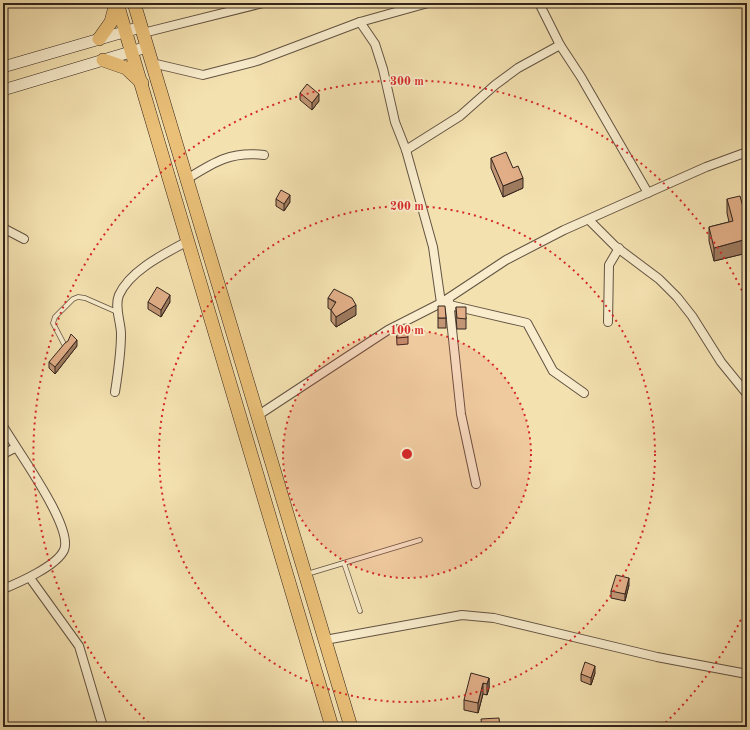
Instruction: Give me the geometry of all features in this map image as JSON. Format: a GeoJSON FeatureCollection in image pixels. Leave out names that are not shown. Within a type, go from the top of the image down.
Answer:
{"type":"FeatureCollection","features":[{"type":"Feature","properties":{"kind":"highway"},"geometry":{"type":"LineString","coordinates":[[117,3],[143,84],[332,727]]}},
{"type":"Feature","properties":{"kind":"highway"},"geometry":{"type":"LineString","coordinates":[[99,39],[111,22],[117,3]]}},
{"type":"Feature","properties":{"kind":"highway"},"geometry":{"type":"LineString","coordinates":[[134,3],[351,727]]}},
{"type":"Feature","properties":{"kind":"highway"},"geometry":{"type":"LineString","coordinates":[[103,60],[126,68],[143,84]]}},
{"type":"Feature","properties":{"kind":"main road"},"geometry":{"type":"LineString","coordinates":[[3,67],[99,39],[126,32],[142,30]]}},
{"type":"Feature","properties":{"kind":"main road"},"geometry":{"type":"LineString","coordinates":[[3,90],[147,47]]}},
{"type":"Feature","properties":{"kind":"street"},"geometry":{"type":"LineString","coordinates":[[142,30],[263,3]]}},
{"type":"Feature","properties":{"kind":"street"},"geometry":{"type":"LineString","coordinates":[[152,63],[203,75],[257,61],[360,22],[428,3]]}},
{"type":"Feature","properties":{"kind":"street"},"geometry":{"type":"LineString","coordinates":[[539,3],[560,45],[648,193]]}},
{"type":"Feature","properties":{"kind":"street"},"geometry":{"type":"LineString","coordinates":[[360,22],[375,44],[384,69],[395,122],[406,150],[433,247],[446,302],[461,414],[476,484]]}},
{"type":"Feature","properties":{"kind":"street"},"geometry":{"type":"LineString","coordinates":[[406,150],[460,116],[495,85],[518,68],[560,45]]}},
{"type":"Feature","properties":{"kind":"street"},"geometry":{"type":"LineString","coordinates":[[257,416],[388,330],[446,302],[506,260],[589,220],[706,167],[747,152]]}},
{"type":"Feature","properties":{"kind":"street"},"geometry":{"type":"LineString","coordinates":[[187,179],[212,164],[233,155],[249,153],[264,155]]}},
{"type":"Feature","properties":{"kind":"street"},"geometry":{"type":"LineString","coordinates":[[589,220],[619,248],[659,279],[677,298],[692,316],[721,362],[747,394]]}},
{"type":"Feature","properties":{"kind":"street"},"geometry":{"type":"LineString","coordinates":[[3,228],[24,239]]}},
{"type":"Feature","properties":{"kind":"street"},"geometry":{"type":"LineString","coordinates":[[115,392],[120,363],[121,332],[118,312],[119,296],[129,280],[155,258],[188,241]]}},
{"type":"Feature","properties":{"kind":"street"},"geometry":{"type":"LineString","coordinates":[[608,322],[609,265],[619,248]]}},
{"type":"Feature","properties":{"kind":"street"},"geometry":{"type":"LineString","coordinates":[[446,302],[527,323],[553,371],[584,394]]}},
{"type":"Feature","properties":{"kind":"street"},"geometry":{"type":"LineString","coordinates":[[3,426],[15,448],[45,492],[66,542],[64,551],[30,578],[3,589]]}},
{"type":"Feature","properties":{"kind":"street"},"geometry":{"type":"LineString","coordinates":[[3,454],[15,448]]}},
{"type":"Feature","properties":{"kind":"street"},"geometry":{"type":"LineString","coordinates":[[30,578],[79,646],[103,727]]}},
{"type":"Feature","properties":{"kind":"street"},"geometry":{"type":"LineString","coordinates":[[325,640],[462,615],[477,616],[494,618],[657,657],[747,673]]}},
{"type":"Feature","properties":{"kind":"lane"},"geometry":{"type":"LineString","coordinates":[[65,346],[53,323],[55,317],[73,299],[78,297],[85,298],[118,312]]}},
{"type":"Feature","properties":{"kind":"lane"},"geometry":{"type":"LineString","coordinates":[[305,575],[420,540]]}},
{"type":"Feature","properties":{"kind":"lane"},"geometry":{"type":"LineString","coordinates":[[344,563],[360,612]]}},
{"type":"Feature","properties":{"kind":"building"},"geometry":{"type":"Polygon","coordinates":[[[307,84],[319,94],[312,103],[300,93],[307,84]]]}},
{"type":"Feature","properties":{"kind":"building"},"geometry":{"type":"Polygon","coordinates":[[[506,152],[513,168],[518,166],[523,178],[503,186],[491,158],[506,152]]]}},
{"type":"Feature","properties":{"kind":"building"},"geometry":{"type":"Polygon","coordinates":[[[281,190],[290,195],[284,204],[276,199],[281,190]]]}},
{"type":"Feature","properties":{"kind":"building"},"geometry":{"type":"Polygon","coordinates":[[[740,196],[747,222],[747,239],[714,248],[709,227],[733,221],[727,199],[740,196]]]}},
{"type":"Feature","properties":{"kind":"building"},"geometry":{"type":"Polygon","coordinates":[[[157,287],[170,295],[161,310],[148,302],[157,287]]]}},
{"type":"Feature","properties":{"kind":"building"},"geometry":{"type":"Polygon","coordinates":[[[334,289],[352,298],[356,305],[336,317],[331,310],[336,302],[328,298],[334,289]]]}},
{"type":"Feature","properties":{"kind":"building"},"geometry":{"type":"Polygon","coordinates":[[[438,306],[445,306],[446,318],[438,318],[438,306]]]}},
{"type":"Feature","properties":{"kind":"building"},"geometry":{"type":"Polygon","coordinates":[[[456,307],[466,307],[466,319],[457,318],[456,307]]]}},
{"type":"Feature","properties":{"kind":"building"},"geometry":{"type":"Polygon","coordinates":[[[407,324],[408,337],[397,338],[396,325],[407,324]]]}},
{"type":"Feature","properties":{"kind":"building"},"geometry":{"type":"Polygon","coordinates":[[[71,334],[77,340],[55,367],[49,362],[68,341],[71,334]]]}},
{"type":"Feature","properties":{"kind":"building"},"geometry":{"type":"Polygon","coordinates":[[[616,575],[629,578],[625,594],[611,591],[616,575]]]}},
{"type":"Feature","properties":{"kind":"building"},"geometry":{"type":"Polygon","coordinates":[[[585,662],[595,666],[591,678],[581,674],[585,662]]]}},
{"type":"Feature","properties":{"kind":"building"},"geometry":{"type":"Polygon","coordinates":[[[471,673],[489,678],[487,684],[483,683],[478,703],[464,700],[471,673]]]}},
{"type":"Feature","properties":{"kind":"building"},"geometry":{"type":"Polygon","coordinates":[[[499,718],[500,727],[482,727],[481,719],[499,718]]]}}]}
